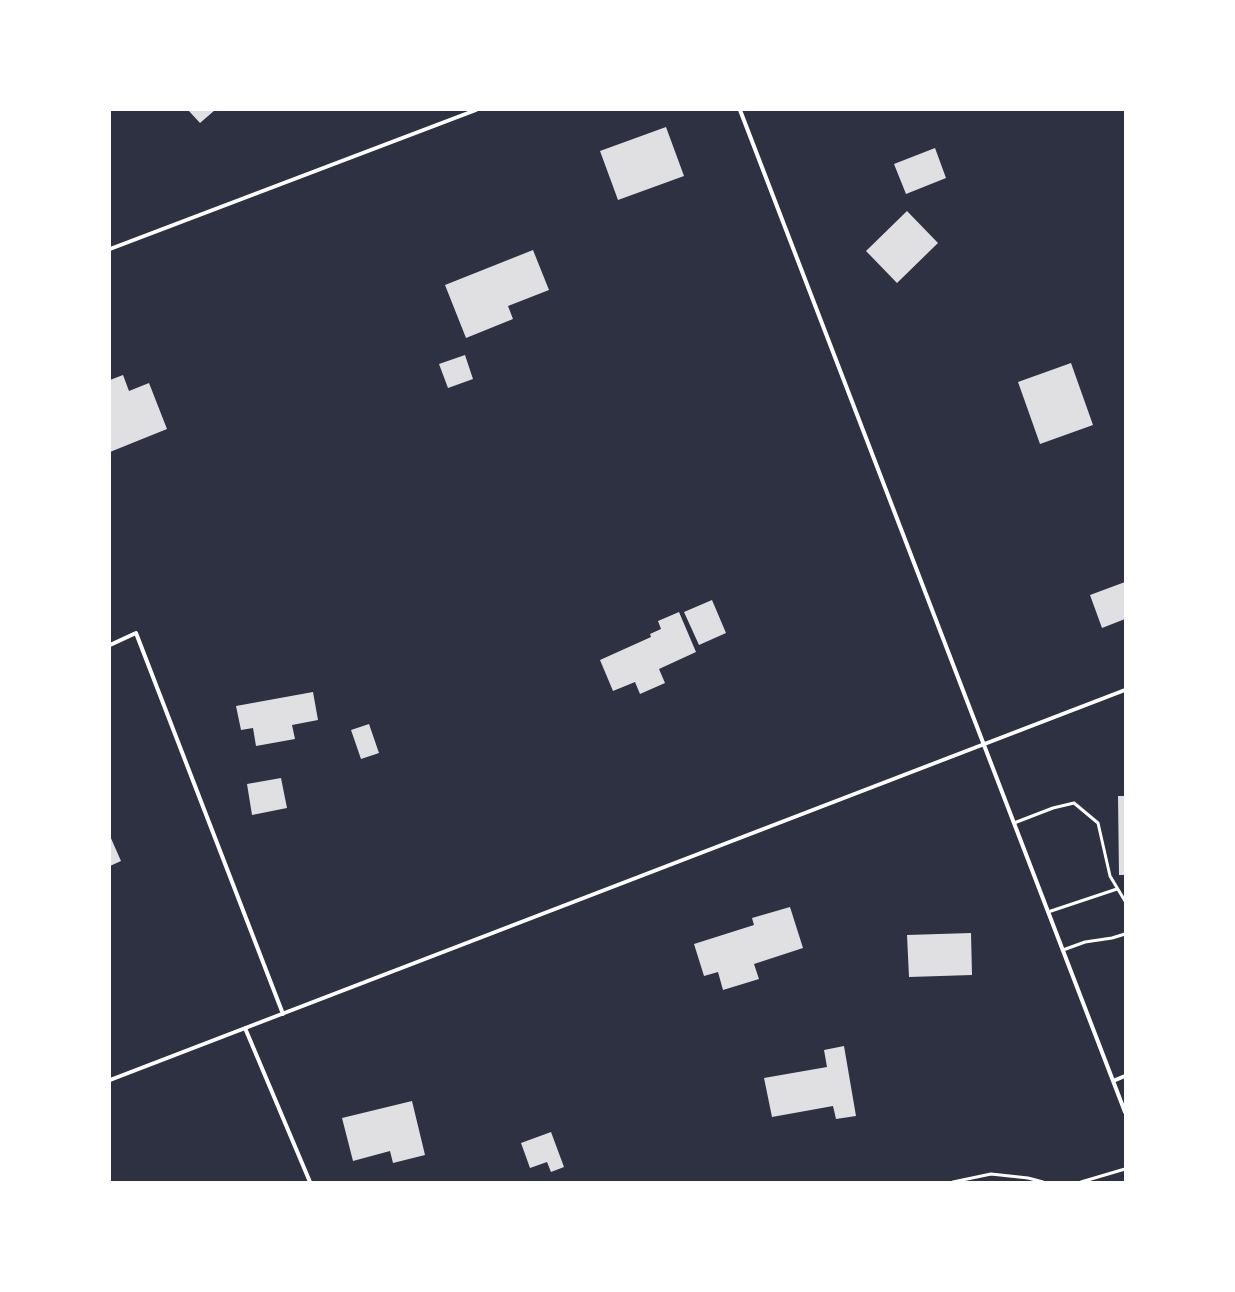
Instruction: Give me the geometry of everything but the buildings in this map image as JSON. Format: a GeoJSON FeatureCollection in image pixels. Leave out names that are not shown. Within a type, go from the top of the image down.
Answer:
{"type":"FeatureCollection","features":[{"type":"Feature","properties":{"kind":"street"},"geometry":{"type":"LineString","coordinates":[[110,249],[476,110]]}},
{"type":"Feature","properties":{"kind":"street"},"geometry":{"type":"LineString","coordinates":[[740,110],[1125,1112]]}},
{"type":"Feature","properties":{"kind":"street"},"geometry":{"type":"LineString","coordinates":[[110,645],[136,633],[283,1014]]}},
{"type":"Feature","properties":{"kind":"street"},"geometry":{"type":"LineString","coordinates":[[110,1080],[1125,690]]}},
{"type":"Feature","properties":{"kind":"street"},"geometry":{"type":"LineString","coordinates":[[245,1028],[310,1182]]}},
{"type":"Feature","properties":{"kind":"street"},"geometry":{"type":"LineString","coordinates":[[1113,1081],[1125,1076]]}},
{"type":"Feature","properties":{"kind":"lane"},"geometry":{"type":"LineString","coordinates":[[1014,823],[1052,808],[1074,803],[1098,823],[1110,876],[1125,901]]}},
{"type":"Feature","properties":{"kind":"lane"},"geometry":{"type":"LineString","coordinates":[[1048,912],[1117,889]]}},
{"type":"Feature","properties":{"kind":"lane"},"geometry":{"type":"LineString","coordinates":[[1063,950],[1085,942],[1112,938],[1125,934]]}},
{"type":"Feature","properties":{"kind":"lane"},"geometry":{"type":"LineString","coordinates":[[1081,1182],[1125,1169]]}},
{"type":"Feature","properties":{"kind":"lane"},"geometry":{"type":"LineString","coordinates":[[952,1182],[991,1174],[1028,1178],[1043,1182]]}}]}
